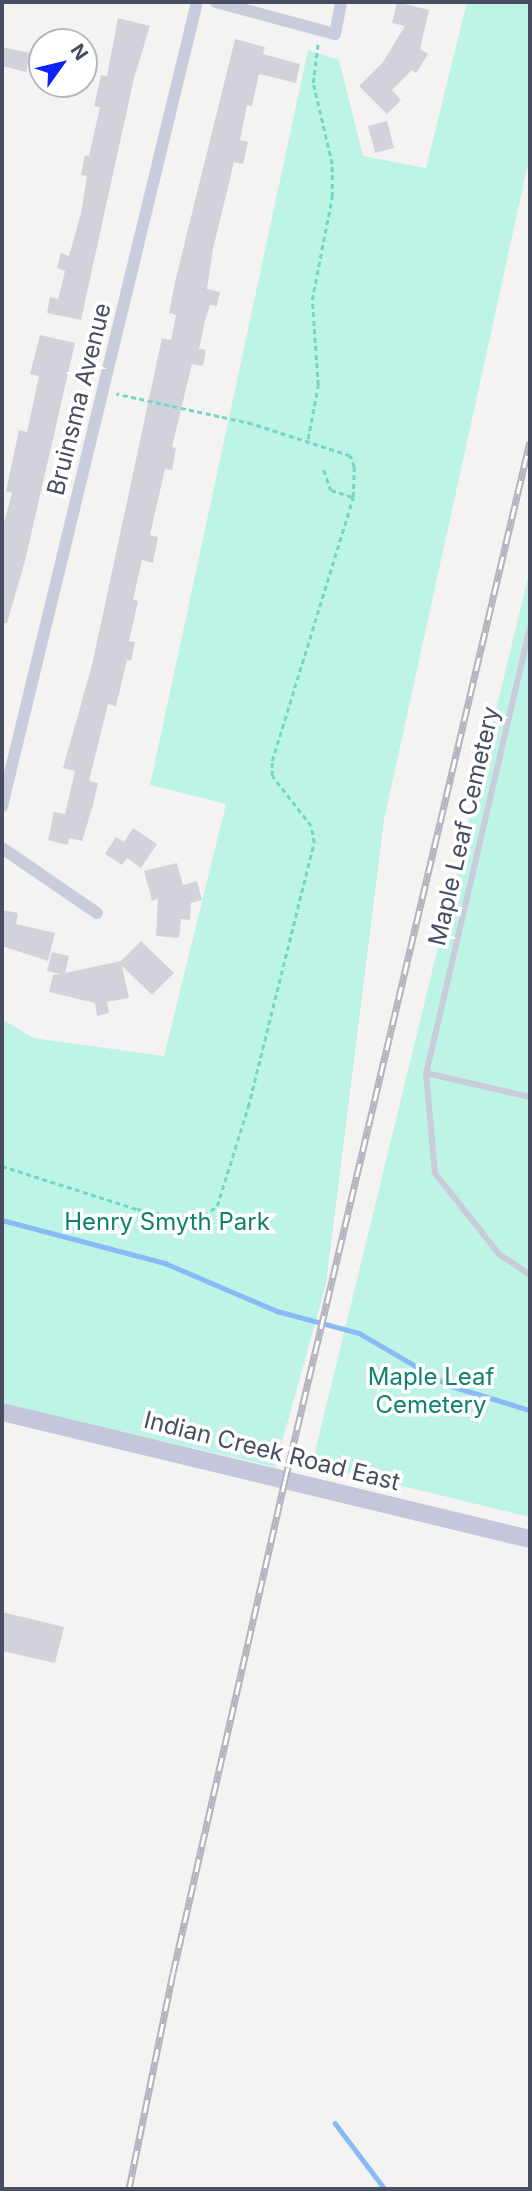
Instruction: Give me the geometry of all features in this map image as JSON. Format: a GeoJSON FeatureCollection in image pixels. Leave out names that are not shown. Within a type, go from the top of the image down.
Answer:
{"type":"FeatureCollection","features":[{"type":"Feature","properties":{"kind":"main road","name":"Indian Creek Road East"},"geometry":{"type":"LineString","coordinates":[[2,1412],[530,1539]]}},
{"type":"Feature","properties":{"kind":"street","name":"Bruinsma Avenue"},"geometry":{"type":"LineString","coordinates":[[2,806],[197,2]]}},
{"type":"Feature","properties":{"kind":"street"},"geometry":{"type":"LineString","coordinates":[[216,2],[335,34],[341,2]]}},
{"type":"Feature","properties":{"kind":"street"},"geometry":{"type":"LineString","coordinates":[[2,848],[97,913]]}},
{"type":"Feature","properties":{"kind":"lane","name":"Maple Leaf Cemetery"},"geometry":{"type":"LineString","coordinates":[[530,627],[528,648],[426,1073],[435,1173],[499,1254],[530,1275]]}},
{"type":"Feature","properties":{"kind":"lane"},"geometry":{"type":"LineString","coordinates":[[426,1073],[530,1097]]}},
{"type":"Feature","properties":{"kind":"path"},"geometry":{"type":"LineString","coordinates":[[308,440],[318,385],[312,300],[331,197],[332,164],[313,83],[319,28]]}},
{"type":"Feature","properties":{"kind":"path"},"geometry":{"type":"LineString","coordinates":[[2,1166],[137,1209],[185,1219],[204,1216],[217,1206],[248,1107],[314,843],[310,826],[272,776],[272,761],[353,496],[354,467],[350,456],[308,440],[103,391]]}},
{"type":"Feature","properties":{"kind":"path"},"geometry":{"type":"LineString","coordinates":[[324,470],[331,491],[353,496]]}},
{"type":"Feature","properties":{"kind":"green space","name":"Henry Smyth Park"},"geometry":{"type":"Polygon","coordinates":[[[467,2],[530,2],[530,155],[384,820],[326,1284],[275,1467],[2,1404],[2,1019],[33,1038],[164,1056],[226,804],[150,785],[308,50],[339,60],[363,156],[426,168],[467,2]]]}},
{"type":"Feature","properties":{"kind":"green space","name":"Maple Leaf Cemetery"},"geometry":{"type":"Polygon","coordinates":[[[530,570],[530,1517],[312,1464],[530,570]]]}},
{"type":"Feature","properties":{"kind":"building"},"geometry":{"type":"Polygon","coordinates":[[[397,2],[429,10],[420,49],[428,54],[416,73],[412,70],[392,90],[401,100],[387,114],[359,86],[383,62],[405,26],[392,23],[397,2]]]}},
{"type":"Feature","properties":{"kind":"building"},"geometry":{"type":"Polygon","coordinates":[[[118,18],[150,26],[134,78],[81,320],[47,313],[50,297],[58,299],[65,271],[57,268],[61,253],[69,256],[81,213],[87,176],[81,175],[85,155],[89,156],[100,107],[94,106],[98,98],[101,75],[107,76],[118,18]]]}},
{"type":"Feature","properties":{"kind":"building"},"geometry":{"type":"Polygon","coordinates":[[[235,39],[265,47],[263,54],[300,64],[296,83],[259,74],[252,106],[247,105],[240,140],[248,142],[243,164],[234,162],[213,249],[207,289],[220,292],[217,306],[210,305],[205,321],[199,349],[206,350],[203,366],[192,364],[172,447],[176,448],[172,470],[165,469],[150,535],[158,537],[153,563],[142,560],[133,600],[138,601],[129,641],[135,642],[131,661],[127,660],[116,706],[108,704],[89,781],[98,783],[93,805],[82,841],[69,838],[68,845],[48,840],[54,812],[65,814],[75,771],[63,768],[92,665],[162,338],[171,340],[176,315],[169,313],[175,282],[235,39]]]}},
{"type":"Feature","properties":{"kind":"building"},"geometry":{"type":"Polygon","coordinates":[[[2,47],[28,53],[26,72],[2,66],[2,47]]]}},
{"type":"Feature","properties":{"kind":"building"},"geometry":{"type":"Polygon","coordinates":[[[387,121],[394,148],[375,153],[368,126],[387,121]]]}},
{"type":"Feature","properties":{"kind":"building"},"geometry":{"type":"Polygon","coordinates":[[[40,335],[75,343],[25,561],[7,623],[2,623],[2,530],[12,493],[6,491],[19,430],[27,432],[39,376],[30,374],[40,335]]]}},
{"type":"Feature","properties":{"kind":"building"},"geometry":{"type":"Polygon","coordinates":[[[133,828],[157,844],[141,868],[127,858],[122,865],[105,854],[116,837],[124,842],[133,828]]]}},
{"type":"Feature","properties":{"kind":"building"},"geometry":{"type":"Polygon","coordinates":[[[177,863],[183,885],[197,881],[202,900],[191,903],[190,920],[181,919],[179,938],[156,936],[158,899],[152,901],[144,871],[177,863]]]}},
{"type":"Feature","properties":{"kind":"building"},"geometry":{"type":"Polygon","coordinates":[[[2,910],[18,913],[16,924],[55,933],[48,961],[2,946],[2,910]]]}},
{"type":"Feature","properties":{"kind":"building"},"geometry":{"type":"Polygon","coordinates":[[[141,941],[174,973],[152,995],[122,966],[129,998],[107,1002],[109,1013],[97,1016],[95,1003],[49,992],[53,975],[60,974],[47,971],[52,952],[69,956],[65,973],[121,961],[141,941]]]}},
{"type":"Feature","properties":{"kind":"building"},"geometry":{"type":"Polygon","coordinates":[[[2,1612],[64,1627],[55,1663],[2,1651],[2,1612]]]}},
{"type":"Feature","properties":{"kind":"waterway"},"geometry":{"type":"LineString","coordinates":[[2,1220],[165,1263],[277,1311],[359,1333],[448,1385],[530,1410]]}},
{"type":"Feature","properties":{"kind":"waterway"},"geometry":{"type":"LineString","coordinates":[[335,2123],[385,2189]]}},
{"type":"Feature","properties":{"kind":"railway"},"geometry":{"type":"LineString","coordinates":[[129,2189],[173,1973],[285,1480],[530,441]]}}]}
